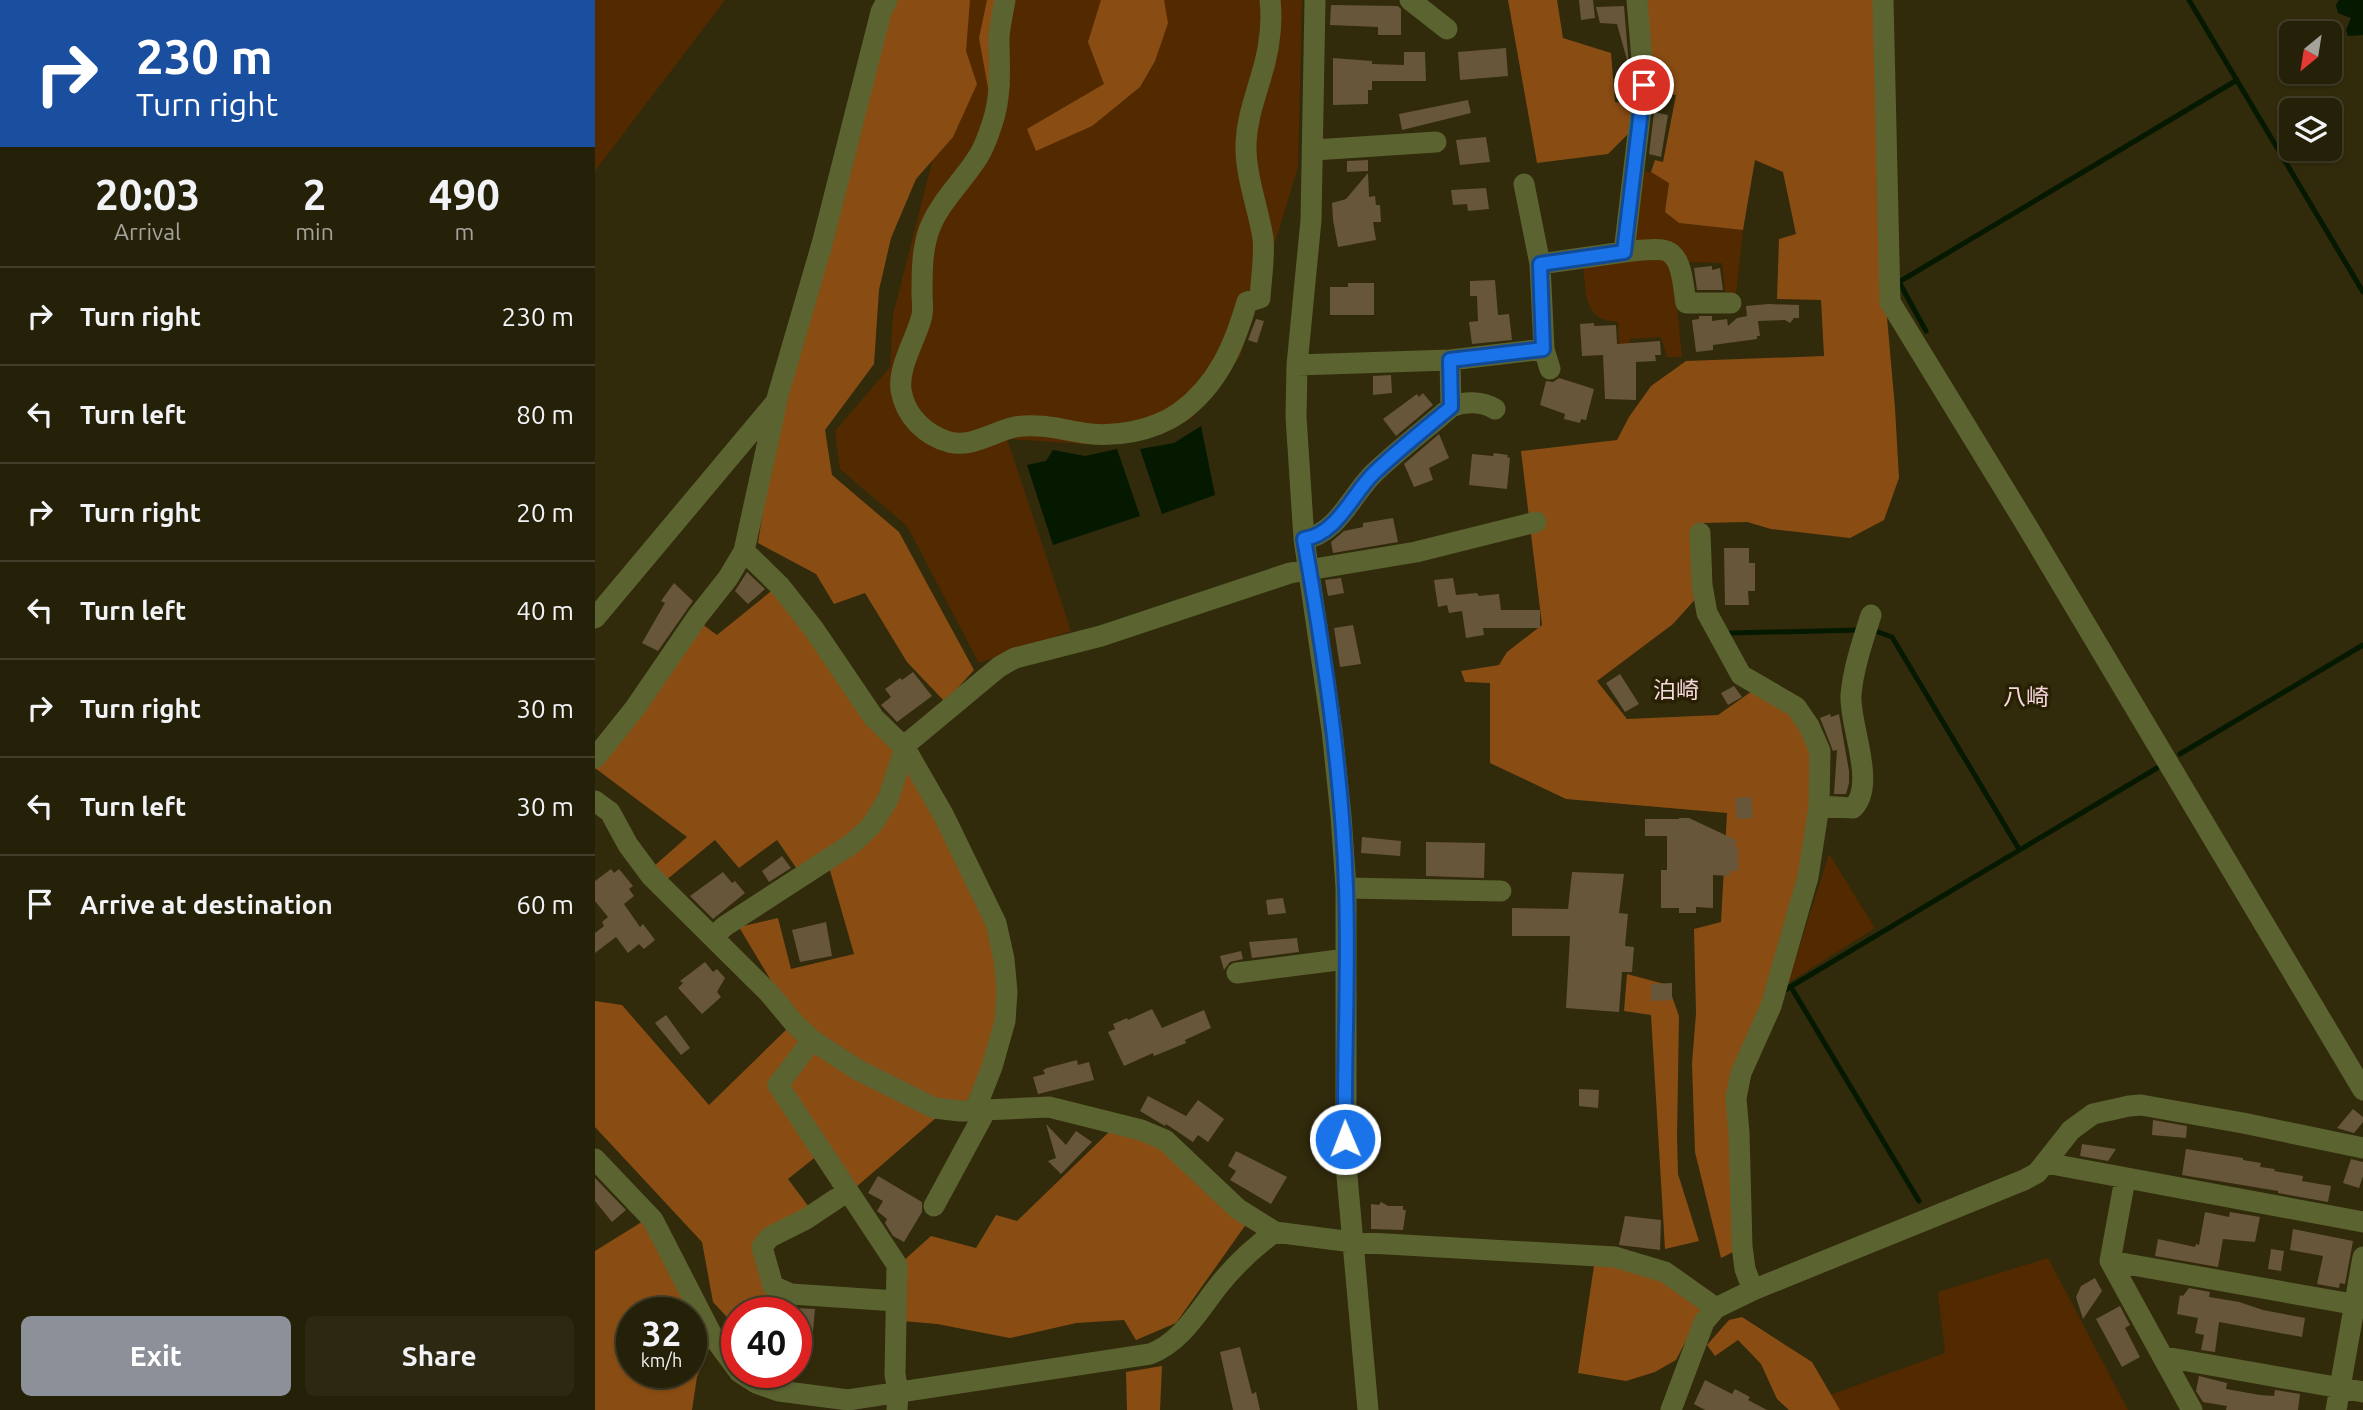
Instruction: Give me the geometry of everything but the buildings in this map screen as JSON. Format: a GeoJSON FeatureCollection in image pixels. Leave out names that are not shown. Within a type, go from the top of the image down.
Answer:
{"type":"FeatureCollection","features":[{"type":"Feature","properties":{"kind":"street"},"geometry":{"type":"LineString","coordinates":[[595,758],[635,708],[698,616],[728,578],[744,551],[776,402],[822,244],[881,12],[887,0]]}},
{"type":"Feature","properties":{"kind":"street"},"geometry":{"type":"LineString","coordinates":[[1005,0],[999,34],[1001,85],[992,122],[978,158],[939,210],[929,230],[924,251],[922,316],[901,375],[900,388],[912,418],[923,429],[952,443],[968,444],[1015,427],[1059,426],[1081,433],[1122,433],[1164,422],[1196,399],[1211,384],[1232,348],[1247,302],[1260,298],[1263,241],[1247,166],[1246,144],[1248,119],[1269,42],[1272,15],[1270,0]]}},
{"type":"Feature","properties":{"kind":"street"},"geometry":{"type":"LineString","coordinates":[[1315,0],[1311,220],[1297,365],[1296,417],[1304,539],[1332,730],[1341,816],[1346,888],[1346,1165],[1368,1410]]}},
{"type":"Feature","properties":{"kind":"street"},"geometry":{"type":"LineString","coordinates":[[1410,0],[1447,29]]}},
{"type":"Feature","properties":{"kind":"street"},"geometry":{"type":"LineString","coordinates":[[1624,252],[1644,85],[1637,0]]}},
{"type":"Feature","properties":{"kind":"street"},"geometry":{"type":"LineString","coordinates":[[1883,0],[1890,302],[2006,491],[2363,1090]]}},
{"type":"Feature","properties":{"kind":"street"},"geometry":{"type":"LineString","coordinates":[[1314,150],[1436,142]]}},
{"type":"Feature","properties":{"kind":"street"},"geometry":{"type":"LineString","coordinates":[[1297,365],[1547,359],[1540,264],[1524,184]]}},
{"type":"Feature","properties":{"kind":"street"},"geometry":{"type":"LineString","coordinates":[[1540,264],[1624,252],[1664,250],[1671,253],[1678,262],[1686,303],[1731,303]]}},
{"type":"Feature","properties":{"kind":"street"},"geometry":{"type":"LineString","coordinates":[[1450,360],[1451,407]]}},
{"type":"Feature","properties":{"kind":"street"},"geometry":{"type":"LineString","coordinates":[[595,618],[776,402]]}},
{"type":"Feature","properties":{"kind":"street"},"geometry":{"type":"LineString","coordinates":[[1304,539],[1317,537],[1348,508],[1371,476],[1451,407],[1461,403],[1486,403],[1495,409]]}},
{"type":"Feature","properties":{"kind":"street"},"geometry":{"type":"LineString","coordinates":[[713,937],[725,926],[853,843],[872,825],[888,799],[905,748],[999,667],[1016,658],[1101,636],[1290,573],[1416,552],[1536,522]]}},
{"type":"Feature","properties":{"kind":"street"},"geometry":{"type":"LineString","coordinates":[[1700,533],[1702,585],[1707,612],[1741,675],[1796,707],[1809,726],[1819,751],[1819,806],[1808,877],[1770,1006],[1741,1073],[1736,1098],[1742,1246],[1745,1269],[1753,1290]]}},
{"type":"Feature","properties":{"kind":"street"},"geometry":{"type":"LineString","coordinates":[[744,551],[780,586],[813,628],[874,718],[905,748],[944,816],[996,923],[1004,959],[1007,992],[1005,1021],[981,1110],[934,1206]]}},
{"type":"Feature","properties":{"kind":"street"},"geometry":{"type":"LineString","coordinates":[[1819,806],[1853,808],[1859,803],[1862,776],[1860,748],[1851,697],[1871,615]]}},
{"type":"Feature","properties":{"kind":"street"},"geometry":{"type":"LineString","coordinates":[[595,801],[610,812],[628,845],[651,876],[812,1040],[870,1077],[934,1108],[981,1110],[1049,1107],[1141,1130],[1165,1140],[1238,1209],[1275,1232],[1352,1242],[1615,1257],[1665,1272],[1716,1308]]}},
{"type":"Feature","properties":{"kind":"street"},"geometry":{"type":"LineString","coordinates":[[1346,888],[1501,891]]}},
{"type":"Feature","properties":{"kind":"street"},"geometry":{"type":"LineString","coordinates":[[1237,973],[1346,959]]}},
{"type":"Feature","properties":{"kind":"street"},"geometry":{"type":"LineString","coordinates":[[812,1040],[778,1085],[897,1265],[897,1401]]}},
{"type":"Feature","properties":{"kind":"street"},"geometry":{"type":"LineString","coordinates":[[1671,1410],[1695,1342],[1704,1322],[1716,1308],[1753,1290],[2012,1185],[2037,1172],[2071,1130],[2093,1114],[2110,1108],[2141,1105],[2363,1148]]}},
{"type":"Feature","properties":{"kind":"street"},"geometry":{"type":"LineString","coordinates":[[595,1158],[653,1220],[721,1347]]}},
{"type":"Feature","properties":{"kind":"street"},"geometry":{"type":"LineString","coordinates":[[2046,1163],[2363,1222]]}},
{"type":"Feature","properties":{"kind":"street"},"geometry":{"type":"LineString","coordinates":[[2125,1179],[2110,1261],[2192,1410]]}},
{"type":"Feature","properties":{"kind":"street"},"geometry":{"type":"LineString","coordinates":[[848,1191],[806,1219],[770,1237],[762,1247],[773,1286],[792,1294],[896,1301]]}},
{"type":"Feature","properties":{"kind":"street"},"geometry":{"type":"LineString","coordinates":[[771,1388],[848,1400],[897,1401],[1138,1356],[1161,1349],[1181,1334],[1252,1248],[1275,1232]]}},
{"type":"Feature","properties":{"kind":"street"},"geometry":{"type":"LineString","coordinates":[[2336,1410],[2359,1306],[2363,1257]]}},
{"type":"Feature","properties":{"kind":"street"},"geometry":{"type":"LineString","coordinates":[[2110,1261],[2359,1306]]}},
{"type":"Feature","properties":{"kind":"street"},"geometry":{"type":"LineString","coordinates":[[2165,1357],[2363,1392]]}},
{"type":"Feature","properties":{"kind":"shaded area"},"geometry":{"type":"Polygon","coordinates":[[[595,0],[725,0],[595,171],[595,0]]]}},
{"type":"Feature","properties":{"kind":"shaded area"},"geometry":{"type":"Polygon","coordinates":[[[892,0],[970,0],[966,51],[977,84],[953,137],[916,179],[891,238],[879,290],[874,364],[825,430],[832,475],[899,532],[974,670],[945,702],[907,662],[865,593],[834,604],[816,574],[758,543],[778,414],[892,0]]]}},
{"type":"Feature","properties":{"kind":"shaded area"},"geometry":{"type":"Polygon","coordinates":[[[948,0],[1302,0],[1298,167],[1240,357],[1191,419],[1145,435],[1098,445],[1007,439],[1071,631],[979,663],[907,526],[840,469],[835,431],[890,367],[893,315],[949,95],[948,0]]]}},
{"type":"Feature","properties":{"kind":"shaded area"},"geometry":{"type":"Polygon","coordinates":[[[987,0],[1012,0],[1003,58],[1010,86],[989,93],[979,38],[987,0]]]}},
{"type":"Feature","properties":{"kind":"shaded area"},"geometry":{"type":"Polygon","coordinates":[[[1101,0],[1164,0],[1168,23],[1155,61],[1140,87],[1092,126],[1036,151],[1027,129],[1104,84],[1088,42],[1101,0]]]}},
{"type":"Feature","properties":{"kind":"shaded area"},"geometry":{"type":"Polygon","coordinates":[[[1508,0],[1557,0],[1563,38],[1611,53],[1615,102],[1635,105],[1631,131],[1608,154],[1537,163],[1508,0]]]}},
{"type":"Feature","properties":{"kind":"shaded area"},"geometry":{"type":"Polygon","coordinates":[[[1647,0],[1874,0],[1886,306],[1899,478],[1884,520],[1850,538],[1771,529],[1747,522],[1702,523],[1707,586],[1673,624],[1597,681],[1627,719],[1718,715],[1755,689],[1793,710],[1814,762],[1804,868],[1767,999],[1740,1061],[1735,1251],[1721,1258],[1695,1152],[1692,1064],[1696,1013],[1694,929],[1721,922],[1727,813],[1566,799],[1490,763],[1490,683],[1465,682],[1461,671],[1499,665],[1507,652],[1542,625],[1521,451],[1617,440],[1651,386],[1686,361],[1824,356],[1821,300],[1777,299],[1779,239],[1796,234],[1783,172],[1755,160],[1743,230],[1679,223],[1665,212],[1669,183],[1651,172],[1655,160],[1663,162],[1676,95],[1653,93],[1647,0]]]}},
{"type":"Feature","properties":{"kind":"shaded area"},"geometry":{"type":"Polygon","coordinates":[[[2339,0],[2363,0],[2363,35],[2348,36],[2346,30],[2351,18],[2338,13],[2336,5],[2339,0]]]}},
{"type":"Feature","properties":{"kind":"shaded area"},"geometry":{"type":"Polygon","coordinates":[[[1639,172],[1651,172],[1669,182],[1665,212],[1679,223],[1743,230],[1736,294],[1725,291],[1722,263],[1686,262],[1630,245],[1639,172]]]}},
{"type":"Feature","properties":{"kind":"shaded area"},"geometry":{"type":"Polygon","coordinates":[[[1666,256],[1673,265],[1682,357],[1667,357],[1661,337],[1630,339],[1632,360],[1619,360],[1618,322],[1598,317],[1589,305],[1583,267],[1666,256]]]}},
{"type":"Feature","properties":{"kind":"shaded area"},"geometry":{"type":"Polygon","coordinates":[[[1201,426],[1215,495],[1162,514],[1140,449],[1174,443],[1201,426]]]}},
{"type":"Feature","properties":{"kind":"shaded area"},"geometry":{"type":"Polygon","coordinates":[[[1117,449],[1140,516],[1053,545],[1027,465],[1046,461],[1053,450],[1085,456],[1117,449]]]}},
{"type":"Feature","properties":{"kind":"shaded area"},"geometry":{"type":"Polygon","coordinates":[[[775,588],[897,745],[869,820],[799,872],[777,840],[739,868],[715,840],[665,881],[653,867],[687,837],[595,768],[702,624],[717,635],[775,588]]]}},
{"type":"Feature","properties":{"kind":"shaded area"},"geometry":{"type":"Polygon","coordinates":[[[906,765],[986,911],[1002,993],[986,1067],[966,1103],[943,1106],[810,1032],[779,994],[739,927],[778,918],[791,969],[854,954],[829,867],[906,765]]]}},
{"type":"Feature","properties":{"kind":"shaded area"},"geometry":{"type":"Polygon","coordinates":[[[1829,854],[1875,928],[1788,983],[1829,854]]]}},
{"type":"Feature","properties":{"kind":"shaded area"},"geometry":{"type":"Polygon","coordinates":[[[1627,974],[1668,985],[1679,1016],[1678,1174],[1699,1241],[1665,1249],[1651,1015],[1624,1011],[1627,974]]]}},
{"type":"Feature","properties":{"kind":"shaded area"},"geometry":{"type":"Polygon","coordinates":[[[595,1001],[622,1005],[709,1105],[789,1027],[937,1117],[855,1188],[828,1147],[788,1179],[809,1207],[755,1239],[771,1295],[775,1297],[721,1297],[721,1311],[713,1302],[702,1242],[595,1127],[595,1001]]]}},
{"type":"Feature","properties":{"kind":"shaded area"},"geometry":{"type":"Polygon","coordinates":[[[1110,1131],[1172,1150],[1247,1223],[1176,1323],[1136,1340],[1124,1320],[1076,1323],[1010,1338],[937,1324],[903,1321],[902,1262],[931,1236],[976,1248],[996,1215],[1017,1221],[1110,1131]]]}},
{"type":"Feature","properties":{"kind":"shaded area"},"geometry":{"type":"Polygon","coordinates":[[[645,1220],[684,1297],[616,1297],[616,1388],[695,1388],[692,1410],[595,1410],[595,1251],[645,1220]]]}},
{"type":"Feature","properties":{"kind":"shaded area"},"geometry":{"type":"Polygon","coordinates":[[[2048,1258],[2128,1410],[1840,1410],[1830,1395],[1945,1353],[1938,1292],[2048,1258]]]}},
{"type":"Feature","properties":{"kind":"shaded area"},"geometry":{"type":"Polygon","coordinates":[[[1615,1264],[1657,1277],[1704,1306],[1676,1360],[1655,1372],[1626,1381],[1578,1373],[1594,1266],[1615,1264]]]}},
{"type":"Feature","properties":{"kind":"shaded area"},"geometry":{"type":"Polygon","coordinates":[[[1742,1317],[1812,1362],[1840,1410],[1789,1410],[1777,1399],[1761,1364],[1738,1340],[1715,1356],[1707,1345],[1729,1320],[1742,1317]]]}},
{"type":"Feature","properties":{"kind":"shaded area"},"geometry":{"type":"Polygon","coordinates":[[[1162,1366],[1160,1410],[1127,1410],[1126,1372],[1162,1366]]]}},
{"type":"Feature","properties":{"kind":"waterway"},"geometry":{"type":"LineString","coordinates":[[2189,0],[2363,292]]}},
{"type":"Feature","properties":{"kind":"waterway"},"geometry":{"type":"LineString","coordinates":[[1926,331],[1899,282],[2237,80]]}},
{"type":"Feature","properties":{"kind":"waterway"},"geometry":{"type":"LineString","coordinates":[[1731,633],[1860,630]]}},
{"type":"Feature","properties":{"kind":"waterway"},"geometry":{"type":"LineString","coordinates":[[1878,632],[1892,637],[2019,849]]}},
{"type":"Feature","properties":{"kind":"waterway"},"geometry":{"type":"LineString","coordinates":[[2180,754],[2363,645]]}},
{"type":"Feature","properties":{"kind":"waterway"},"geometry":{"type":"LineString","coordinates":[[1785,990],[2157,768]]}},
{"type":"Feature","properties":{"kind":"waterway"},"geometry":{"type":"LineString","coordinates":[[1791,987],[1919,1201]]}},
{"type":"Feature","properties":{"kind":"district","name":"泊崎"},"geometry":{"type":"Point","coordinates":[1676,690]}},
{"type":"Feature","properties":{"kind":"district","name":"八崎"},"geometry":{"type":"Point","coordinates":[2026,697]}},
{"type":"Feature","properties":{"kind":"route"},"geometry":{"type":"LineString","coordinates":[[1345,1139],[1346,888],[1332,730],[1304,539],[1317,537],[1348,508],[1371,476],[1451,407],[1450,360],[1543,349],[1540,264],[1624,252],[1644,85]]}}]}
